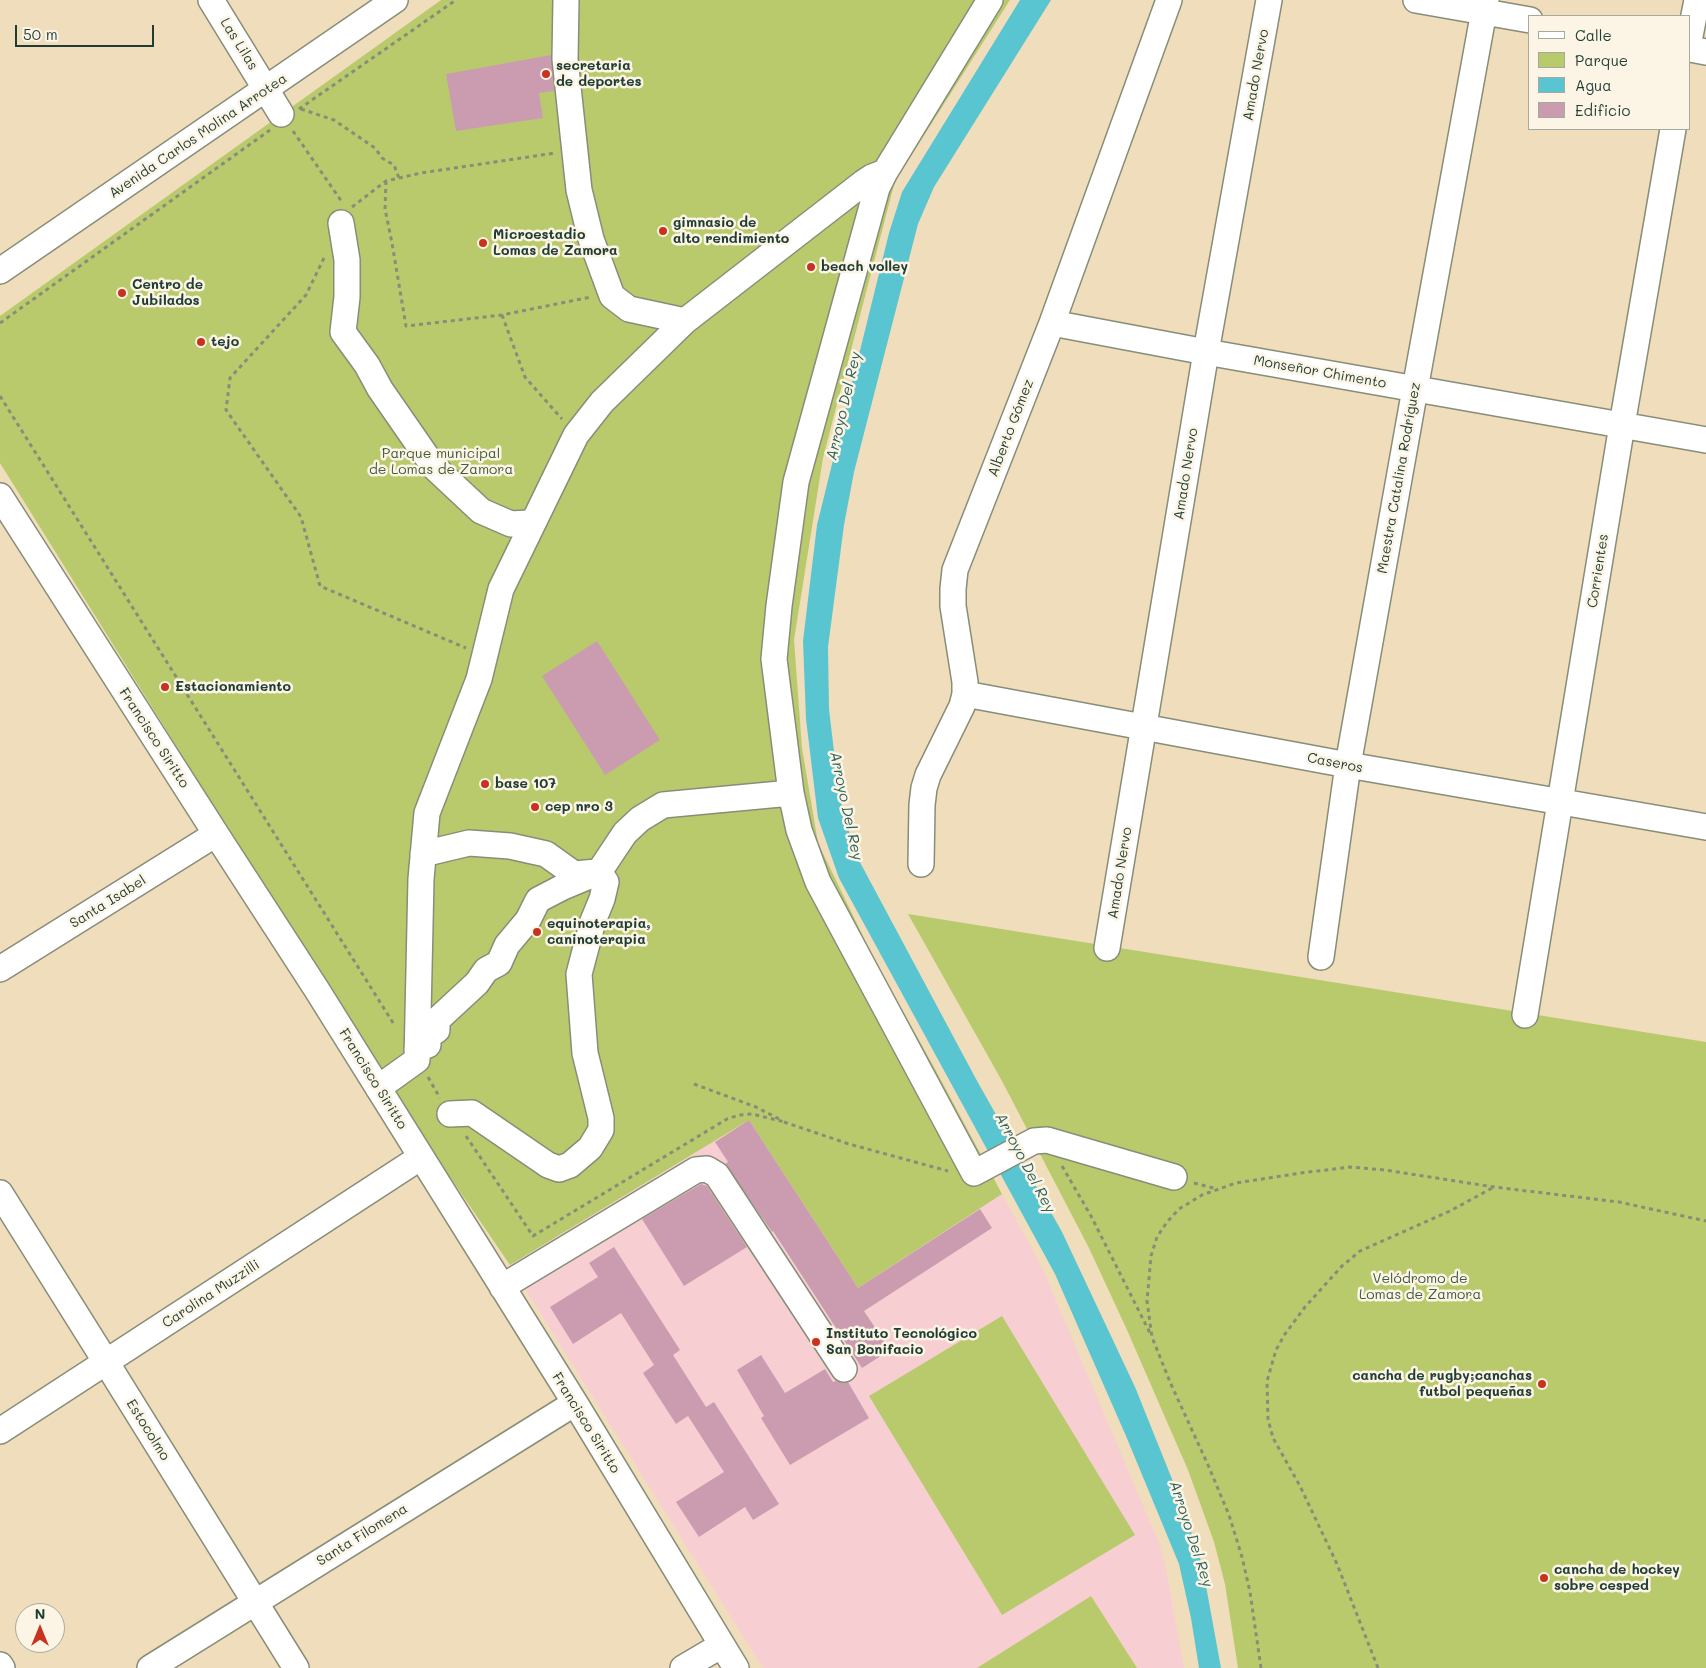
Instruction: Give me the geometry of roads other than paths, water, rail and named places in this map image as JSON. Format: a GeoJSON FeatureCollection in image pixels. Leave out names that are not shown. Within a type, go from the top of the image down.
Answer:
{"type":"FeatureCollection","features":[{"type":"Feature","properties":{"kind":"street","name":"Las Lilas"},"geometry":{"type":"LineString","coordinates":[[211,0],[267,89],[289,114]]}},
{"type":"Feature","properties":{"kind":"street","name":"Avenida Carlos Molina Arrotea"},"geometry":{"type":"LineString","coordinates":[[0,271],[395,0]]}},
{"type":"Feature","properties":{"kind":"street"},"geometry":{"type":"LineString","coordinates":[[566,0],[565,59],[579,190],[591,239],[612,296],[629,309],[685,321]]}},
{"type":"Feature","properties":{"kind":"street"},"geometry":{"type":"LineString","coordinates":[[990,0],[877,188],[805,447],[792,503],[774,659],[790,793],[802,837],[818,882],[978,1171],[1040,1140],[1174,1177]]}},
{"type":"Feature","properties":{"kind":"street","name":"Alberto Gómez"},"geometry":{"type":"LineString","coordinates":[[921,864],[924,788],[928,775],[962,706],[965,694],[954,606],[955,570],[1052,323],[1169,0]]}},
{"type":"Feature","properties":{"kind":"street","name":"Amado Nervo"},"geometry":{"type":"LineString","coordinates":[[1108,948],[1206,352],[1269,0]]}},
{"type":"Feature","properties":{"kind":"street"},"geometry":{"type":"LineString","coordinates":[[1416,0],[1485,6],[1528,19]]}},
{"type":"Feature","properties":{"kind":"street"},"geometry":{"type":"LineString","coordinates":[[1691,30],[1696,0]]}},
{"type":"Feature","properties":{"kind":"street","name":"Maestra Catalina Rodríguez"},"geometry":{"type":"LineString","coordinates":[[1321,957],[1348,765],[1485,6]]}},
{"type":"Feature","properties":{"kind":"street"},"geometry":{"type":"LineString","coordinates":[[1691,49],[1706,52]]}},
{"type":"Feature","properties":{"kind":"street","name":"Corrientes"},"geometry":{"type":"LineString","coordinates":[[1525,1015],[1622,425],[1674,130]]}},
{"type":"Feature","properties":{"kind":"street"},"geometry":{"type":"LineString","coordinates":[[417,1054],[421,879],[427,813],[479,679],[501,589],[576,435],[602,402],[685,321],[872,177],[885,172]]}},
{"type":"Feature","properties":{"kind":"street"},"geometry":{"type":"LineString","coordinates":[[344,217],[347,297],[342,332],[367,365],[380,389],[434,467],[481,512],[511,524],[528,522],[535,518]]}},
{"type":"Feature","properties":{"kind":"street","name":"Monseñor Chimento"},"geometry":{"type":"LineString","coordinates":[[1052,323],[1706,440]]}},
{"type":"Feature","properties":{"kind":"street","name":"Francisco Siritto"},"geometry":{"type":"LineString","coordinates":[[0,496],[6,521],[216,834],[317,990],[575,1404],[736,1668]]}},
{"type":"Feature","properties":{"kind":"street","name":"Caseros"},"geometry":{"type":"LineString","coordinates":[[965,694],[1348,765],[1706,827]]}},
{"type":"Feature","properties":{"kind":"street"},"geometry":{"type":"LineString","coordinates":[[378,1088],[428,1044],[427,1037],[437,1030],[437,1020],[477,983],[486,970],[499,962],[508,945],[528,920],[538,900],[599,872],[625,833],[640,820],[663,805],[790,793]]}},
{"type":"Feature","properties":{"kind":"street","name":"Santa Isabel"},"geometry":{"type":"LineString","coordinates":[[0,969],[216,834]]}},
{"type":"Feature","properties":{"kind":"street"},"geometry":{"type":"LineString","coordinates":[[423,854],[469,843],[510,846],[546,854],[574,874],[599,872]]}},
{"type":"Feature","properties":{"kind":"street"},"geometry":{"type":"LineString","coordinates":[[450,1114],[472,1113],[548,1165],[559,1169],[570,1165],[590,1148],[601,1130],[601,1118],[584,1053],[580,974],[593,921],[602,899],[606,882],[599,872]]}},
{"type":"Feature","properties":{"kind":"street","name":"Carolina Muzzilli"},"geometry":{"type":"LineString","coordinates":[[0,1431],[421,1157]]}},
{"type":"Feature","properties":{"kind":"street"},"geometry":{"type":"LineString","coordinates":[[502,1287],[696,1170],[707,1170],[717,1175],[844,1369]]}},
{"type":"Feature","properties":{"kind":"street","name":"Estocolmo"},"geometry":{"type":"LineString","coordinates":[[0,1193],[296,1668]]}},
{"type":"Feature","properties":{"kind":"street","name":"Santa Filomena"},"geometry":{"type":"LineString","coordinates":[[150,1668],[575,1404]]}},
{"type":"Feature","properties":{"kind":"street"},"geometry":{"type":"LineString","coordinates":[[683,1668],[722,1645]]}},
{"type":"Feature","properties":{"kind":"water","name":"Arroyo Del Rey"},"geometry":{"type":"Polygon","coordinates":[[[1020,0],[1051,0],[934,187],[918,224],[854,472],[844,525],[828,647],[829,709],[839,794],[855,853],[976,1079],[1062,1232],[1135,1387],[1180,1499],[1202,1564],[1221,1668],[1199,1668],[1191,1618],[1179,1564],[1126,1436],[1055,1274],[839,878],[818,818],[806,719],[803,641],[817,525],[889,233],[902,192],[1020,0]]]}},
{"type":"Feature","properties":{"kind":"place","name":"secretaria de deportes"},"geometry":{"type":"Point","coordinates":[546,74]}},
{"type":"Feature","properties":{"kind":"place","name":"gimnasio de alto rendimiento"},"geometry":{"type":"Point","coordinates":[663,231]}},
{"type":"Feature","properties":{"kind":"place","name":"Microestadio Lomas de Zamora"},"geometry":{"type":"Point","coordinates":[483,243]}},
{"type":"Feature","properties":{"kind":"place","name":"beach volley"},"geometry":{"type":"Point","coordinates":[811,267]}},
{"type":"Feature","properties":{"kind":"place","name":"Centro de Jubilados"},"geometry":{"type":"Point","coordinates":[122,293]}},
{"type":"Feature","properties":{"kind":"place","name":"tejo"},"geometry":{"type":"Point","coordinates":[201,342]}},
{"type":"Feature","properties":{"kind":"place","name":"Estacionamiento"},"geometry":{"type":"Point","coordinates":[165,687]}},
{"type":"Feature","properties":{"kind":"place","name":"base 107"},"geometry":{"type":"Point","coordinates":[485,784]}},
{"type":"Feature","properties":{"kind":"place","name":"cep nro 3"},"geometry":{"type":"Point","coordinates":[535,807]}},
{"type":"Feature","properties":{"kind":"place","name":"equinoterapia, caninoterapia"},"geometry":{"type":"Point","coordinates":[537,932]}},
{"type":"Feature","properties":{"kind":"place","name":"Instituto Tecnológico San Bonifacio"},"geometry":{"type":"Point","coordinates":[816,1342]}},
{"type":"Feature","properties":{"kind":"place","name":"cancha de rugby;canchas futbol pequeñas"},"geometry":{"type":"Point","coordinates":[1542,1384]}},
{"type":"Feature","properties":{"kind":"place","name":"cancha de hockey sobre cesped"},"geometry":{"type":"Point","coordinates":[1544,1578]}},
{"type":"Feature","properties":{"kind":"park label","name":"Parque municipal de Lomas de Zamora"},"geometry":{"type":"Point","coordinates":[441,462]}},
{"type":"Feature","properties":{"kind":"park label","name":"Velódromo de Lomas de Zamora"},"geometry":{"type":"Point","coordinates":[1420,1288]}}]}
